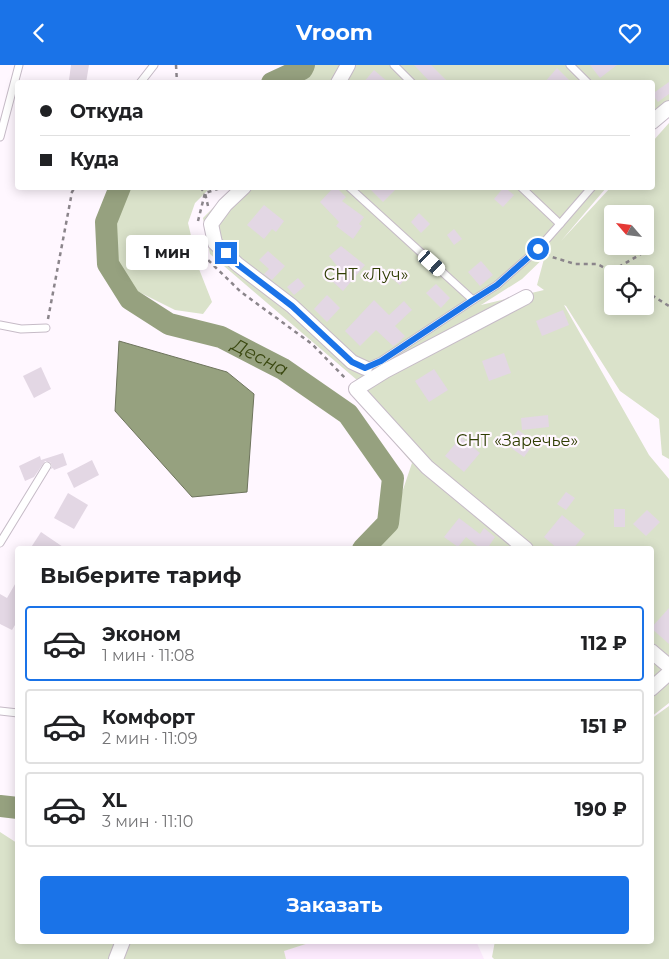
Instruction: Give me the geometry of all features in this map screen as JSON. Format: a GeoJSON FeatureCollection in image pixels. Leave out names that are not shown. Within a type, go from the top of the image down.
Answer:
{"type":"FeatureCollection","features":[{"type":"Feature","properties":{"kind":"street"},"geometry":{"type":"LineString","coordinates":[[340,80],[348,65]]}},
{"type":"Feature","properties":{"kind":"street"},"geometry":{"type":"LineString","coordinates":[[655,120],[669,108]]}},
{"type":"Feature","properties":{"kind":"street"},"geometry":{"type":"LineString","coordinates":[[241,190],[225,205],[211,224],[215,243],[237,264],[292,306],[352,362],[365,368]]}},
{"type":"Feature","properties":{"kind":"street"},"geometry":{"type":"LineString","coordinates":[[522,546],[427,467],[356,389],[384,371],[526,297]]}},
{"type":"Feature","properties":{"kind":"street"},"geometry":{"type":"LineString","coordinates":[[654,654],[669,666]]}},
{"type":"Feature","properties":{"kind":"street"},"geometry":{"type":"LineString","coordinates":[[654,686],[669,673]]}},
{"type":"Feature","properties":{"kind":"street"},"geometry":{"type":"LineString","coordinates":[[116,959],[122,944]]}},
{"type":"Feature","properties":{"kind":"lane"},"geometry":{"type":"LineString","coordinates":[[15,80],[19,65]]}},
{"type":"Feature","properties":{"kind":"lane"},"geometry":{"type":"LineString","coordinates":[[142,80],[154,65]]}},
{"type":"Feature","properties":{"kind":"lane"},"geometry":{"type":"LineString","coordinates":[[394,65],[409,80]]}},
{"type":"Feature","properties":{"kind":"lane"},"geometry":{"type":"LineString","coordinates":[[570,65],[585,80]]}},
{"type":"Feature","properties":{"kind":"lane"},"geometry":{"type":"LineString","coordinates":[[0,137],[15,80]]}},
{"type":"Feature","properties":{"kind":"lane"},"geometry":{"type":"LineString","coordinates":[[353,190],[473,300]]}},
{"type":"Feature","properties":{"kind":"lane"},"geometry":{"type":"LineString","coordinates":[[524,190],[560,225]]}},
{"type":"Feature","properties":{"kind":"lane"},"geometry":{"type":"LineString","coordinates":[[365,368],[381,361],[497,285],[538,249],[589,190]]}},
{"type":"Feature","properties":{"kind":"lane"},"geometry":{"type":"LineString","coordinates":[[0,325],[21,329],[46,328]]}},
{"type":"Feature","properties":{"kind":"lane"},"geometry":{"type":"LineString","coordinates":[[0,543],[47,466]]}},
{"type":"Feature","properties":{"kind":"lane"},"geometry":{"type":"LineString","coordinates":[[0,711],[15,713]]}},
{"type":"Feature","properties":{"kind":"path"},"geometry":{"type":"LineString","coordinates":[[176,65],[177,80]]}},
{"type":"Feature","properties":{"kind":"path"},"geometry":{"type":"LineString","coordinates":[[46,328],[73,190]]}},
{"type":"Feature","properties":{"kind":"path"},"geometry":{"type":"LineString","coordinates":[[538,249],[552,257],[575,264],[597,264],[604,267]]}},
{"type":"Feature","properties":{"kind":"path"},"geometry":{"type":"LineString","coordinates":[[622,265],[639,255]]}},
{"type":"Feature","properties":{"kind":"path"},"geometry":{"type":"LineString","coordinates":[[654,297],[669,306]]}},
{"type":"Feature","properties":{"kind":"shaded area"},"geometry":{"type":"Polygon","coordinates":[[[119,341],[227,372],[254,394],[247,492],[192,497],[115,411],[119,341]]]}},
{"type":"Feature","properties":{"kind":"shaded area"},"geometry":{"type":"Polygon","coordinates":[[[305,944],[477,944],[484,959],[286,959],[283,951],[305,944]]]}},
{"type":"Feature","properties":{"kind":"green space"},"geometry":{"type":"Polygon","coordinates":[[[301,65],[669,65],[669,113],[655,130],[655,80],[282,80],[301,65]]]}},
{"type":"Feature","properties":{"kind":"green space"},"geometry":{"type":"Polygon","coordinates":[[[669,123],[669,459],[662,455],[659,419],[620,391],[564,305],[649,455],[669,479],[669,703],[654,715],[654,546],[371,546],[391,525],[412,463],[349,390],[357,380],[210,254],[203,218],[231,190],[604,190],[561,241],[608,190],[655,190],[655,139],[669,123]],[[552,250],[522,279],[481,305],[544,290],[537,285],[544,259],[552,250]]]}},
{"type":"Feature","properties":{"kind":"green space"},"geometry":{"type":"Polygon","coordinates":[[[123,190],[208,190],[195,203],[188,223],[199,269],[212,302],[203,314],[175,310],[137,291],[115,265],[111,222],[123,190]]]}},
{"type":"Feature","properties":{"kind":"green space"},"geometry":{"type":"Polygon","coordinates":[[[669,706],[669,959],[494,959],[492,957],[494,944],[654,944],[654,717],[669,706]]]}},
{"type":"Feature","properties":{"kind":"green space"},"geometry":{"type":"Polygon","coordinates":[[[0,832],[15,842],[15,944],[306,944],[284,951],[286,959],[0,959],[0,832]]]}},
{"type":"Feature","properties":{"kind":"building"},"geometry":{"type":"Polygon","coordinates":[[[71,65],[89,65],[86,80],[69,80],[71,65]]]}},
{"type":"Feature","properties":{"kind":"building"},"geometry":{"type":"Polygon","coordinates":[[[414,65],[431,65],[446,80],[428,80],[414,65]]]}},
{"type":"Feature","properties":{"kind":"building"},"geometry":{"type":"Polygon","coordinates":[[[590,65],[617,65],[600,78],[590,65]]]}},
{"type":"Feature","properties":{"kind":"building"},"geometry":{"type":"Polygon","coordinates":[[[557,68],[569,80],[547,80],[557,68]]]}},
{"type":"Feature","properties":{"kind":"building"},"geometry":{"type":"Polygon","coordinates":[[[374,70],[386,80],[366,80],[374,70]]]}},
{"type":"Feature","properties":{"kind":"building"},"geometry":{"type":"Polygon","coordinates":[[[669,82],[669,94],[658,102],[655,98],[655,92],[669,82]]]}},
{"type":"Feature","properties":{"kind":"building"},"geometry":{"type":"Polygon","coordinates":[[[331,190],[339,190],[346,197],[342,201],[364,217],[359,224],[362,226],[353,239],[336,226],[339,222],[320,202],[331,190]]]}},
{"type":"Feature","properties":{"kind":"building"},"geometry":{"type":"Polygon","coordinates":[[[371,190],[395,190],[383,202],[371,190]]]}},
{"type":"Feature","properties":{"kind":"building"},"geometry":{"type":"Polygon","coordinates":[[[502,190],[508,190],[514,195],[503,207],[494,199],[502,190]]]}},
{"type":"Feature","properties":{"kind":"building"},"geometry":{"type":"Polygon","coordinates":[[[264,205],[284,221],[276,232],[272,229],[264,239],[247,225],[264,205]]]}},
{"type":"Feature","properties":{"kind":"building"},"geometry":{"type":"Polygon","coordinates":[[[419,213],[430,224],[421,233],[411,222],[419,213]]]}},
{"type":"Feature","properties":{"kind":"building"},"geometry":{"type":"Polygon","coordinates":[[[454,229],[462,239],[454,245],[447,235],[454,229]]]}},
{"type":"Feature","properties":{"kind":"building"},"geometry":{"type":"Polygon","coordinates":[[[341,246],[365,265],[343,291],[332,281],[341,271],[329,256],[341,246]]]}},
{"type":"Feature","properties":{"kind":"building"},"geometry":{"type":"Polygon","coordinates":[[[268,251],[285,266],[272,280],[264,274],[269,269],[259,260],[268,251]]]}},
{"type":"Feature","properties":{"kind":"building"},"geometry":{"type":"Polygon","coordinates":[[[481,261],[493,275],[480,286],[468,272],[481,261]]]}},
{"type":"Feature","properties":{"kind":"building"},"geometry":{"type":"Polygon","coordinates":[[[400,270],[407,276],[400,285],[390,277],[400,270]]]}},
{"type":"Feature","properties":{"kind":"building"},"geometry":{"type":"Polygon","coordinates":[[[298,278],[305,286],[294,295],[287,287],[298,278]]]}},
{"type":"Feature","properties":{"kind":"building"},"geometry":{"type":"Polygon","coordinates":[[[436,284],[450,298],[441,308],[426,293],[436,284]]]}},
{"type":"Feature","properties":{"kind":"building"},"geometry":{"type":"Polygon","coordinates":[[[327,295],[340,308],[327,322],[314,309],[327,295]]]}},
{"type":"Feature","properties":{"kind":"building"},"geometry":{"type":"Polygon","coordinates":[[[374,300],[389,315],[404,301],[412,310],[395,326],[405,336],[393,346],[376,330],[360,346],[345,331],[374,300]]]}},
{"type":"Feature","properties":{"kind":"building"},"geometry":{"type":"Polygon","coordinates":[[[563,310],[569,325],[542,336],[536,321],[563,310]]]}},
{"type":"Feature","properties":{"kind":"building"},"geometry":{"type":"Polygon","coordinates":[[[504,353],[511,373],[489,381],[482,361],[504,353]]]}},
{"type":"Feature","properties":{"kind":"building"},"geometry":{"type":"Polygon","coordinates":[[[41,367],[51,389],[34,398],[23,376],[41,367]]]}},
{"type":"Feature","properties":{"kind":"building"},"geometry":{"type":"Polygon","coordinates":[[[434,369],[448,390],[429,402],[415,381],[434,369]]]}},
{"type":"Feature","properties":{"kind":"building"},"geometry":{"type":"Polygon","coordinates":[[[548,415],[549,427],[522,430],[521,418],[548,415]]]}},
{"type":"Feature","properties":{"kind":"building"},"geometry":{"type":"Polygon","coordinates":[[[518,430],[535,442],[524,457],[507,445],[518,430]]]}},
{"type":"Feature","properties":{"kind":"building"},"geometry":{"type":"Polygon","coordinates":[[[461,437],[480,453],[464,472],[445,456],[461,437]]]}},
{"type":"Feature","properties":{"kind":"building"},"geometry":{"type":"Polygon","coordinates":[[[63,453],[67,465],[54,470],[53,468],[51,469],[50,462],[45,461],[34,477],[25,481],[19,466],[40,456],[41,460],[63,453]]]}},
{"type":"Feature","properties":{"kind":"building"},"geometry":{"type":"Polygon","coordinates":[[[92,460],[99,475],[74,488],[67,473],[92,460]]]}},
{"type":"Feature","properties":{"kind":"building"},"geometry":{"type":"Polygon","coordinates":[[[566,492],[575,498],[566,510],[557,504],[566,492]]]}},
{"type":"Feature","properties":{"kind":"building"},"geometry":{"type":"Polygon","coordinates":[[[68,493],[88,505],[74,529],[54,518],[68,493]]]}},
{"type":"Feature","properties":{"kind":"building"},"geometry":{"type":"Polygon","coordinates":[[[614,509],[625,509],[625,527],[614,527],[614,509]]]}},
{"type":"Feature","properties":{"kind":"building"},"geometry":{"type":"Polygon","coordinates":[[[647,510],[660,522],[646,536],[633,524],[647,510]]]}},
{"type":"Feature","properties":{"kind":"building"},"geometry":{"type":"Polygon","coordinates":[[[562,515],[585,534],[575,546],[554,546],[544,537],[562,515]]]}},
{"type":"Feature","properties":{"kind":"building"},"geometry":{"type":"Polygon","coordinates":[[[459,518],[480,534],[484,528],[495,537],[489,546],[477,546],[466,537],[459,546],[457,546],[444,537],[459,518]]]}},
{"type":"Feature","properties":{"kind":"building"},"geometry":{"type":"Polygon","coordinates":[[[41,532],[62,546],[32,546],[41,532]]]}},
{"type":"Feature","properties":{"kind":"building"},"geometry":{"type":"Polygon","coordinates":[[[15,584],[15,625],[12,630],[0,624],[0,594],[7,598],[15,584]]]}},
{"type":"Feature","properties":{"kind":"building"},"geometry":{"type":"Polygon","coordinates":[[[669,608],[669,644],[654,631],[654,625],[669,608]]]}},
{"type":"Feature","properties":{"kind":"waterway","name":"Десна"},"geometry":{"type":"LineString","coordinates":[[278,80],[302,69],[304,65]]}},
{"type":"Feature","properties":{"kind":"waterway","name":"Десна"},"geometry":{"type":"LineString","coordinates":[[119,190],[106,222],[108,264],[130,299],[169,324],[221,337],[283,369],[348,414],[393,478],[388,523],[366,546]]}},
{"type":"Feature","properties":{"kind":"waterway","name":"Десна"},"geometry":{"type":"LineString","coordinates":[[0,806],[15,808]]}},
{"type":"Feature","properties":{"kind":"route"},"geometry":{"type":"LineString","coordinates":[[226,253],[237,264],[292,306],[352,362],[365,368],[381,361],[497,285],[538,249]]}},
{"type":"Feature","properties":{"kind":"park label","name":"СНТ «Луч»"},"geometry":{"type":"Point","coordinates":[366,274]}},
{"type":"Feature","properties":{"kind":"park label","name":"СНТ «Заречье»"},"geometry":{"type":"Point","coordinates":[517,440]}}]}
